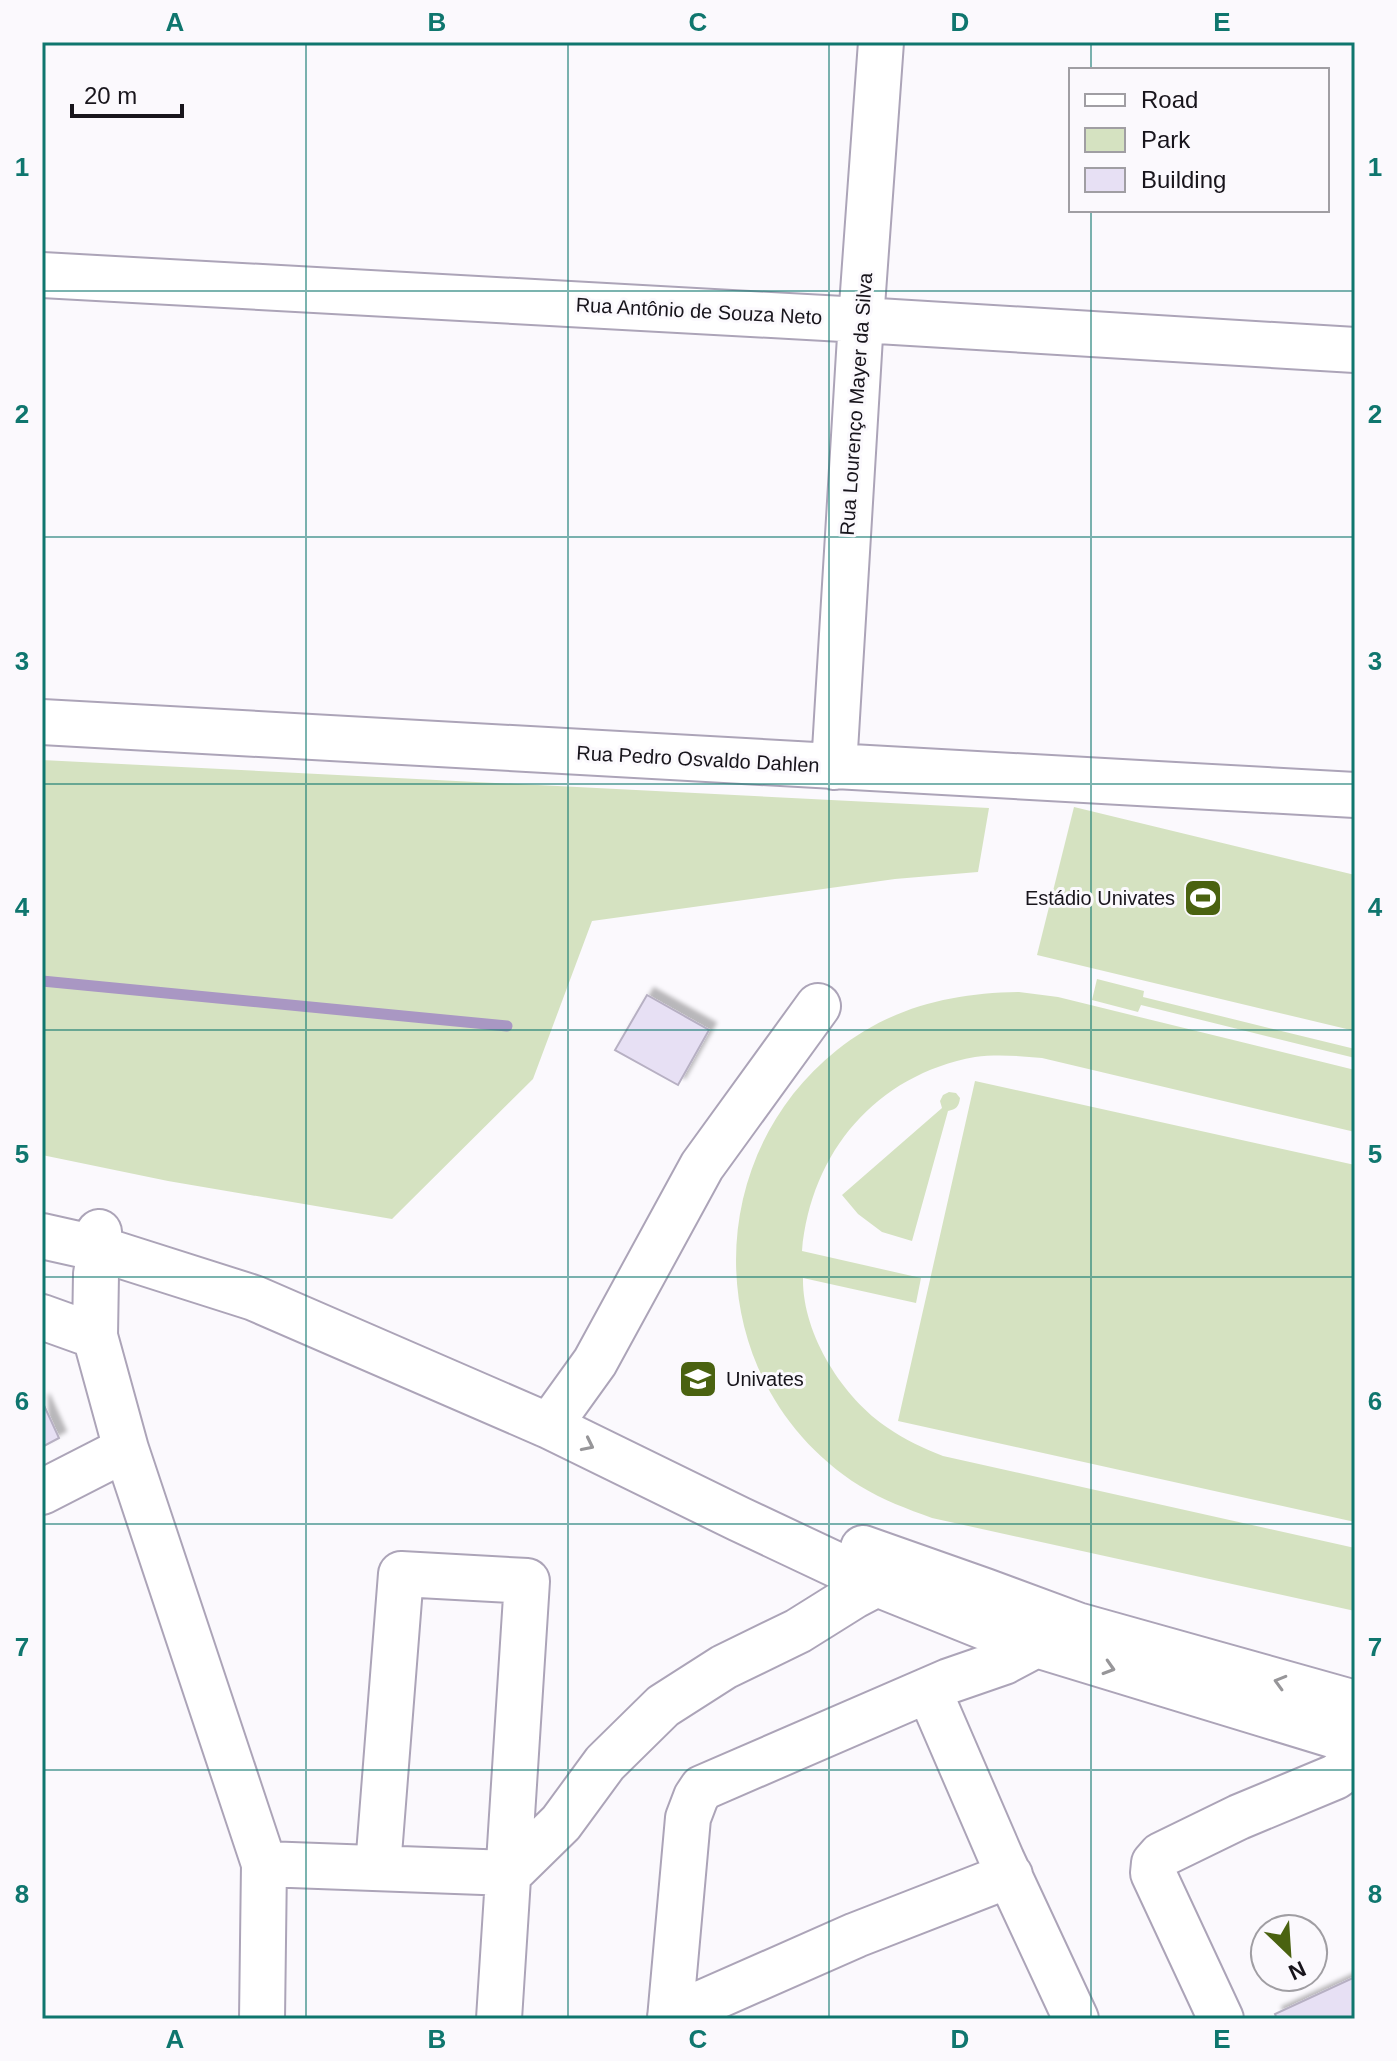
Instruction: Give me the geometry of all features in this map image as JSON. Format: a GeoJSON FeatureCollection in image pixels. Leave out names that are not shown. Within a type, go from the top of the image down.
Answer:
{"type":"FeatureCollection","features":[{"type":"Feature","properties":{"kind":"street","name":"Rua Lourenço Mayer da Silva"},"geometry":{"type":"LineString","coordinates":[[834,767],[881,42]]}},
{"type":"Feature","properties":{"kind":"street","name":"Rua Antônio de Souza Neto"},"geometry":{"type":"LineString","coordinates":[[42,275],[1355,350]]}},
{"type":"Feature","properties":{"kind":"street","name":"Rua Pedro Osvaldo Dahlen"},"geometry":{"type":"LineString","coordinates":[[42,722],[1355,795]]}},
{"type":"Feature","properties":{"kind":"street"},"geometry":{"type":"LineString","coordinates":[[558,1415],[595,1362],[702,1166],[818,1006]]}},
{"type":"Feature","properties":{"kind":"street"},"geometry":{"type":"LineString","coordinates":[[42,1209],[100,1241]]}},
{"type":"Feature","properties":{"kind":"street"},"geometry":{"type":"LineString","coordinates":[[42,1236],[100,1241],[226,1261],[558,1415],[739,1519],[894,1591],[1019,1640],[1355,1742]]}},
{"type":"Feature","properties":{"kind":"street"},"geometry":{"type":"LineString","coordinates":[[100,1241],[95,1336],[126,1449],[264,1864],[262,2019]]}},
{"type":"Feature","properties":{"kind":"street"},"geometry":{"type":"LineString","coordinates":[[42,1317],[95,1336]]}},
{"type":"Feature","properties":{"kind":"street"},"geometry":{"type":"LineString","coordinates":[[558,1415],[584,1411],[791,1517],[875,1553],[1077,1625],[1355,1703]]}},
{"type":"Feature","properties":{"kind":"street"},"geometry":{"type":"LineString","coordinates":[[42,1492],[126,1449]]}},
{"type":"Feature","properties":{"kind":"street"},"geometry":{"type":"LineString","coordinates":[[378,1867],[401,1574],[527,1581],[499,2019]]}},
{"type":"Feature","properties":{"kind":"street"},"geometry":{"type":"LineString","coordinates":[[894,1591],[985,1591]]}},
{"type":"Feature","properties":{"kind":"street"},"geometry":{"type":"LineString","coordinates":[[264,1864],[510,1873],[561,1823],[605,1763],[663,1706],[724,1667],[798,1631],[884,1609],[894,1591]]}},
{"type":"Feature","properties":{"kind":"street"},"geometry":{"type":"LineString","coordinates":[[1010,1875],[843,1941],[670,2018],[688,1818],[702,1788],[939,1686],[1019,1640],[1030,1625],[1077,1625]]}},
{"type":"Feature","properties":{"kind":"street"},"geometry":{"type":"LineString","coordinates":[[939,1686],[1010,1875],[1076,2019]]}},
{"type":"Feature","properties":{"kind":"street"},"geometry":{"type":"LineString","coordinates":[[1221,2019],[1153,1873],[1154,1863],[1161,1855],[1239,1817],[1335,1777],[1355,1763]]}},
{"type":"Feature","properties":{"kind":"green space"},"geometry":{"type":"Polygon","coordinates":[[[42,760],[989,808],[978,872],[895,879],[592,921],[533,1079],[392,1219],[168,1181],[42,1155],[42,760]]]}},
{"type":"Feature","properties":{"kind":"green space","name":"Estádio Univates"},"geometry":{"type":"Polygon","coordinates":[[[1074,807],[1355,875],[1355,1031],[1037,955],[1074,807]]]}},
{"type":"Feature","properties":{"kind":"green space"},"geometry":{"type":"Polygon","coordinates":[[[1097,979],[1144,991],[1143,997],[1355,1049],[1355,1058],[1141,1005],[1138,1012],[1092,1000],[1097,979]]]}},
{"type":"Feature","properties":{"kind":"green space"},"geometry":{"type":"Polygon","coordinates":[[[1019,992],[1058,997],[1355,1070],[1355,1132],[1042,1058],[983,1056],[940,1066],[907,1081],[879,1100],[855,1124],[835,1151],[819,1181],[808,1215],[802,1251],[921,1278],[916,1303],[803,1278],[810,1321],[828,1363],[871,1415],[901,1436],[943,1456],[1355,1548],[1355,1611],[932,1518],[913,1511],[860,1486],[808,1444],[770,1393],[746,1335],[736,1274],[740,1212],[758,1152],[791,1097],[837,1050],[879,1023],[946,999],[1019,992]]]}},
{"type":"Feature","properties":{"kind":"green space"},"geometry":{"type":"Polygon","coordinates":[[[975,1081],[1355,1165],[1355,1522],[898,1421],[975,1081]]]}},
{"type":"Feature","properties":{"kind":"green space"},"geometry":{"type":"Polygon","coordinates":[[[949,1092],[956,1093],[960,1101],[957,1107],[948,1111],[912,1241],[882,1232],[858,1214],[842,1195],[942,1108],[940,1101],[949,1092]]]}},
{"type":"Feature","properties":{"kind":"building"},"geometry":{"type":"Polygon","coordinates":[[[647,995],[709,1030],[678,1085],[615,1050],[647,995]]]}},
{"type":"Feature","properties":{"kind":"building"},"geometry":{"type":"Polygon","coordinates":[[[42,1401],[59,1438],[42,1447],[42,1401]]]}},
{"type":"Feature","properties":{"kind":"building"},"geometry":{"type":"Polygon","coordinates":[[[1355,1977],[1355,2019],[1277,2019],[1275,2014],[1320,1993],[1329,1993],[1329,1989],[1355,1977]]]}},
{"type":"Feature","properties":{"kind":"waterway"},"geometry":{"type":"LineString","coordinates":[[42,981],[507,1026]]}},
{"type":"Feature","properties":{"kind":"place","name":"Estádio Univates"},"geometry":{"type":"Point","coordinates":[1203,898]}},
{"type":"Feature","properties":{"kind":"place","name":"Univates"},"geometry":{"type":"Point","coordinates":[698,1379]}}]}
